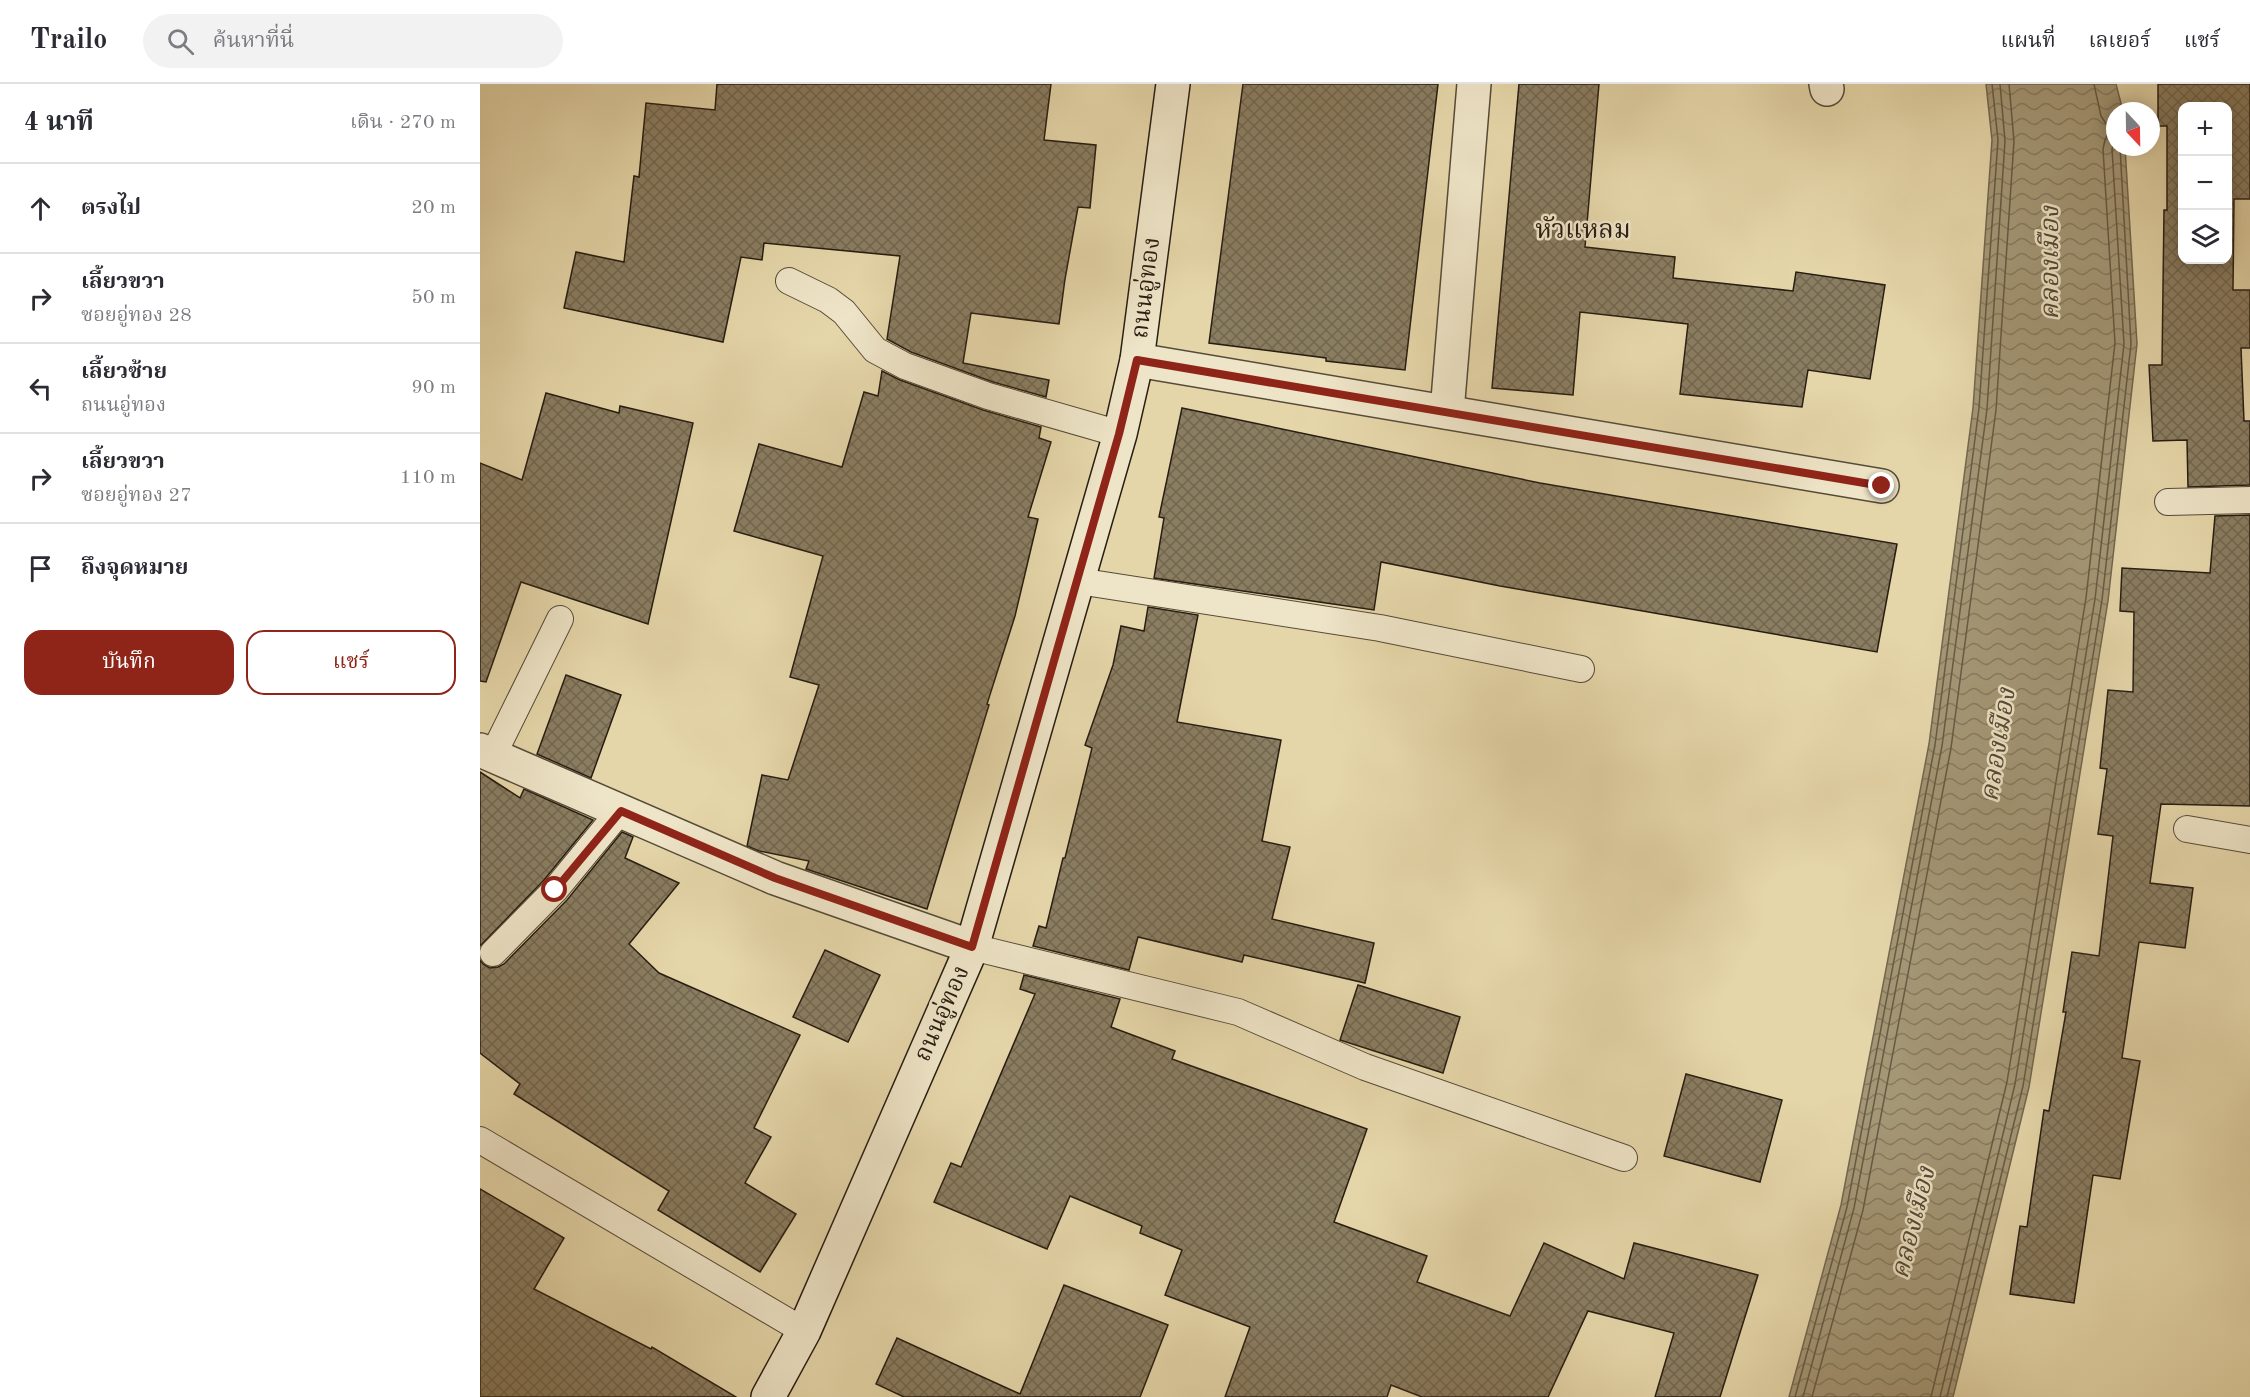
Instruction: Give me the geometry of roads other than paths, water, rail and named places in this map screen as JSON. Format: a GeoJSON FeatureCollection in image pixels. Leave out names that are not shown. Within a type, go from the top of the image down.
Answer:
{"type":"FeatureCollection","features":[{"type":"Feature","properties":{"kind":"street","name":"ถนนอู่ทอง"},"geometry":{"type":"LineString","coordinates":[[768,1397],[804,1332],[972,947],[1078,581],[1137,360],[1173,84]]}},
{"type":"Feature","properties":{"kind":"street"},"geometry":{"type":"LineString","coordinates":[[1446,412],[1474,84]]}},
{"type":"Feature","properties":{"kind":"street"},"geometry":{"type":"LineString","coordinates":[[1137,360],[1882,486]]}},
{"type":"Feature","properties":{"kind":"street"},"geometry":{"type":"LineString","coordinates":[[487,753],[775,878],[972,947]]}},
{"type":"Feature","properties":{"kind":"lane"},"geometry":{"type":"LineString","coordinates":[[789,281],[828,300],[844,312],[875,350],[883,356],[988,396],[1119,434]]}},
{"type":"Feature","properties":{"kind":"lane"},"geometry":{"type":"LineString","coordinates":[[2168,502],[2250,500]]}},
{"type":"Feature","properties":{"kind":"lane"},"geometry":{"type":"LineString","coordinates":[[1078,581],[1380,628],[1581,669]]}},
{"type":"Feature","properties":{"kind":"lane"},"geometry":{"type":"LineString","coordinates":[[487,753],[560,619]]}},
{"type":"Feature","properties":{"kind":"lane"},"geometry":{"type":"LineString","coordinates":[[493,953],[555,890],[621,811]]}},
{"type":"Feature","properties":{"kind":"lane"},"geometry":{"type":"LineString","coordinates":[[2187,829],[2250,840]]}},
{"type":"Feature","properties":{"kind":"lane"},"geometry":{"type":"LineString","coordinates":[[972,947],[1238,1012],[1365,1067],[1624,1158]]}},
{"type":"Feature","properties":{"kind":"lane"},"geometry":{"type":"LineString","coordinates":[[480,1140],[804,1332]]}},
{"type":"Feature","properties":{"kind":"water","name":"คลองเมือง"},"geometry":{"type":"Polygon","coordinates":[[[1986,84],[2116,84],[2121,102],[2106,102],[2106,156],[2126,156],[2137,344],[2108,601],[2029,1087],[1953,1397],[1789,1397],[1841,1205],[1929,744],[1973,408],[1992,140],[1986,84]]]}},
{"type":"Feature","properties":{"kind":"district","name":"หัวแหลม"},"geometry":{"type":"Point","coordinates":[1583,231]}}]}
